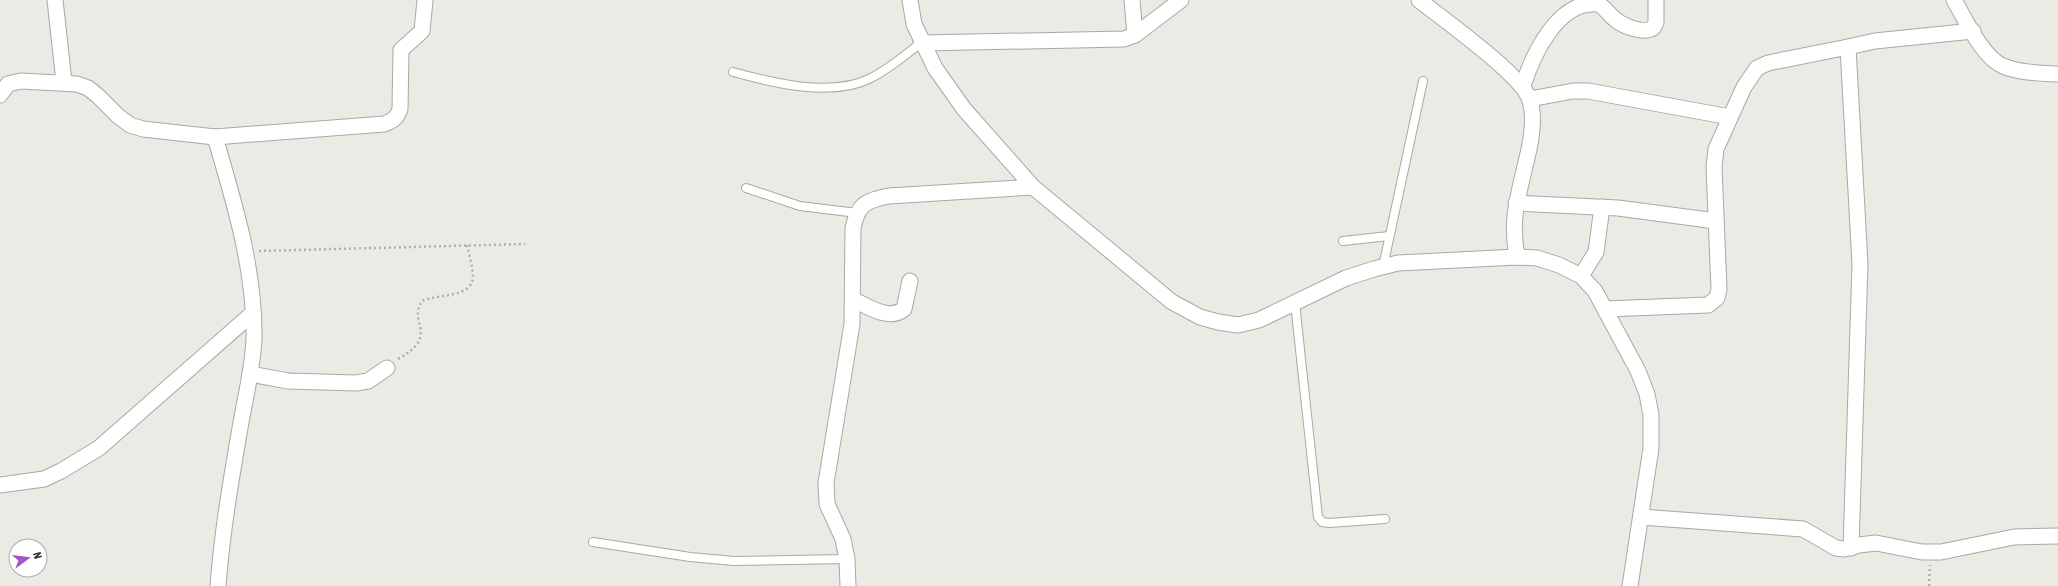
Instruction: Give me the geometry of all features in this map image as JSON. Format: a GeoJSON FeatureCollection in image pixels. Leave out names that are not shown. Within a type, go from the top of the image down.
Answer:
{"type":"FeatureCollection","features":[{"type":"Feature","properties":{"kind":"street"},"geometry":{"type":"LineString","coordinates":[[55,0],[64,82]]}},
{"type":"Feature","properties":{"kind":"street"},"geometry":{"type":"LineString","coordinates":[[0,94],[8,84],[64,82],[88,88],[130,125],[143,129],[215,137],[384,124],[397,116],[400,109],[401,50],[422,31],[425,0]]}},
{"type":"Feature","properties":{"kind":"street"},"geometry":{"type":"LineString","coordinates":[[910,0],[914,24],[921,43],[935,68],[964,109],[1033,187],[1172,302],[1200,316],[1218,322],[1238,325],[1259,320],[1346,278],[1398,264],[1517,257],[1544,260],[1559,265],[1582,276],[1595,291],[1638,371],[1648,394],[1651,415],[1651,448],[1630,586]]}},
{"type":"Feature","properties":{"kind":"street"},"geometry":{"type":"LineString","coordinates":[[1132,0],[1135,35]]}},
{"type":"Feature","properties":{"kind":"street"},"geometry":{"type":"LineString","coordinates":[[921,43],[1112,40],[1135,35],[1181,0]]}},
{"type":"Feature","properties":{"kind":"street"},"geometry":{"type":"LineString","coordinates":[[1419,0],[1477,45],[1526,92],[1588,91],[1730,117]]}},
{"type":"Feature","properties":{"kind":"street"},"geometry":{"type":"LineString","coordinates":[[1517,257],[1513,237],[1516,203],[1528,155],[1532,114],[1526,92],[1533,55],[1539,42],[1562,11],[1569,5],[1584,2],[1600,4],[1624,25],[1645,31],[1654,28],[1656,23],[1656,0]]}},
{"type":"Feature","properties":{"kind":"street"},"geometry":{"type":"LineString","coordinates":[[1954,0],[1973,32],[1991,57],[2002,66],[2035,73],[2058,74]]}},
{"type":"Feature","properties":{"kind":"street"},"geometry":{"type":"LineString","coordinates":[[1605,309],[1708,305],[1717,298],[1719,289],[1714,167],[1716,149],[1744,87],[1757,68],[1768,63],[1875,41],[1973,32]]}},
{"type":"Feature","properties":{"kind":"street"},"geometry":{"type":"LineString","coordinates":[[1848,47],[1860,264],[1851,548]]}},
{"type":"Feature","properties":{"kind":"street"},"geometry":{"type":"LineString","coordinates":[[215,137],[234,202],[244,251],[253,313],[254,338],[250,374],[227,501],[218,586]]}},
{"type":"Feature","properties":{"kind":"street"},"geometry":{"type":"LineString","coordinates":[[848,586],[847,559],[843,539],[828,504],[826,483],[852,324],[854,300],[853,228],[857,213],[862,205],[874,199],[889,196],[1033,187]]}},
{"type":"Feature","properties":{"kind":"street"},"geometry":{"type":"LineString","coordinates":[[1516,203],[1602,208],[1716,220]]}},
{"type":"Feature","properties":{"kind":"street"},"geometry":{"type":"LineString","coordinates":[[1582,276],[1596,252],[1602,208]]}},
{"type":"Feature","properties":{"kind":"street"},"geometry":{"type":"LineString","coordinates":[[854,300],[888,315],[898,314],[904,309],[910,281]]}},
{"type":"Feature","properties":{"kind":"street"},"geometry":{"type":"LineString","coordinates":[[0,485],[44,478],[61,471],[99,448],[253,313]]}},
{"type":"Feature","properties":{"kind":"street"},"geometry":{"type":"LineString","coordinates":[[250,374],[288,381],[356,383],[368,381],[387,368]]}},
{"type":"Feature","properties":{"kind":"street"},"geometry":{"type":"LineString","coordinates":[[1641,517],[1797,529],[1814,534],[1836,548],[1844,550],[1859,544],[1876,543],[1931,552],[1950,550],[2014,537],[2058,536]]}},
{"type":"Feature","properties":{"kind":"lane"},"geometry":{"type":"LineString","coordinates":[[733,72],[792,86],[855,84],[880,73],[921,43]]}},
{"type":"Feature","properties":{"kind":"lane"},"geometry":{"type":"LineString","coordinates":[[1383,267],[1423,81]]}},
{"type":"Feature","properties":{"kind":"lane"},"geometry":{"type":"LineString","coordinates":[[746,188],[800,206],[857,213]]}},
{"type":"Feature","properties":{"kind":"lane"},"geometry":{"type":"LineString","coordinates":[[1343,241],[1389,236]]}},
{"type":"Feature","properties":{"kind":"lane"},"geometry":{"type":"LineString","coordinates":[[1295,302],[1318,517],[1322,522],[1329,523],[1385,519]]}},
{"type":"Feature","properties":{"kind":"lane"},"geometry":{"type":"LineString","coordinates":[[593,542],[690,557],[734,561],[847,559]]}},
{"type":"Feature","properties":{"kind":"path"},"geometry":{"type":"LineString","coordinates":[[244,251],[526,244]]}},
{"type":"Feature","properties":{"kind":"path"},"geometry":{"type":"LineString","coordinates":[[387,368],[413,351],[418,344],[420,337],[419,306],[422,301],[460,292],[468,288],[473,276],[467,245]]}},
{"type":"Feature","properties":{"kind":"path"},"geometry":{"type":"LineString","coordinates":[[1929,586],[1931,552]]}}]}
